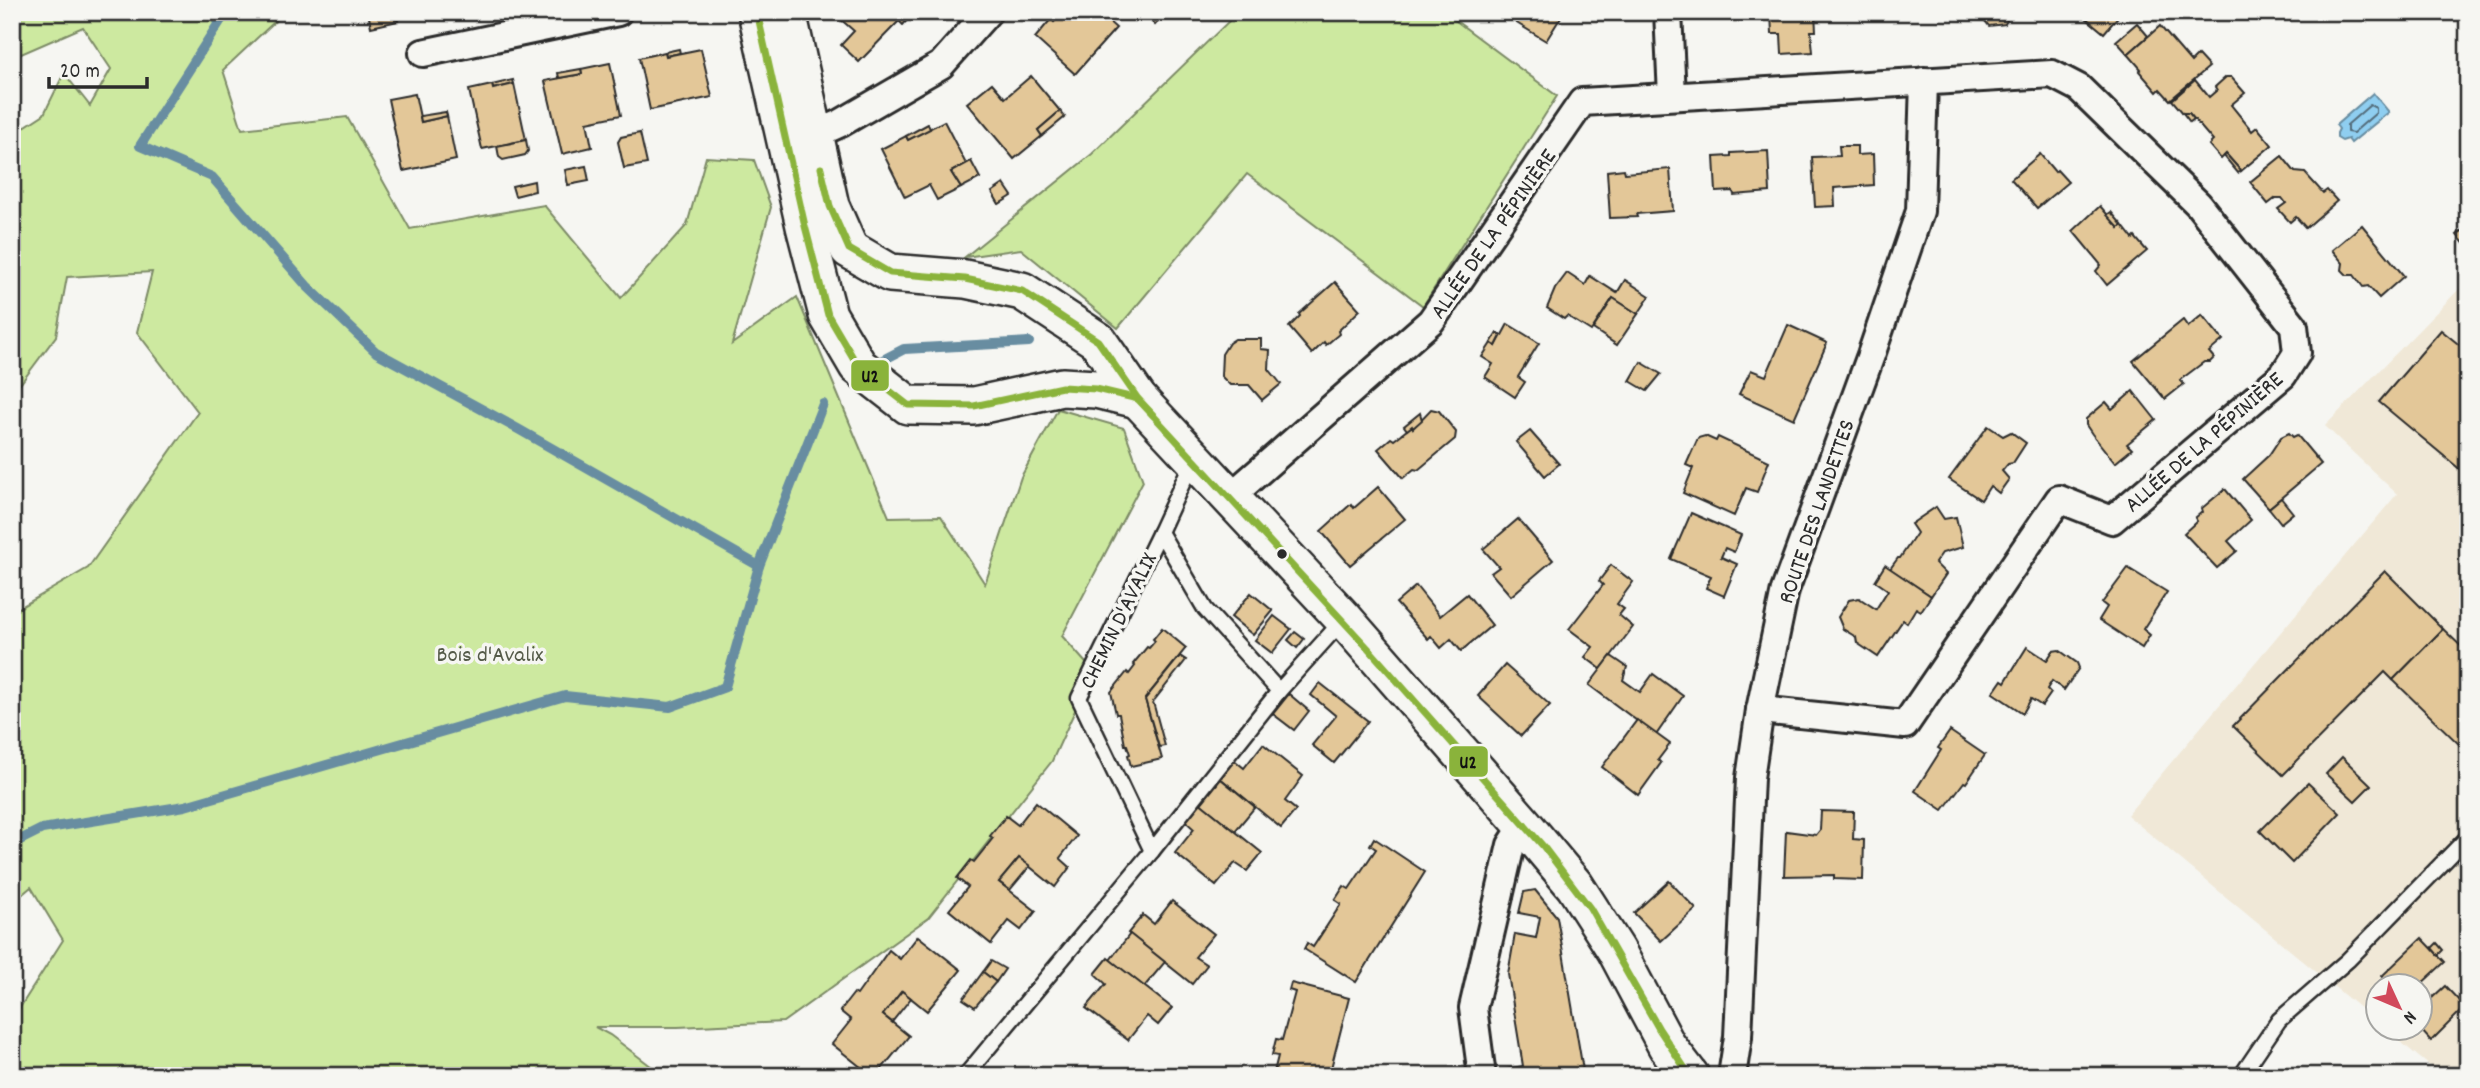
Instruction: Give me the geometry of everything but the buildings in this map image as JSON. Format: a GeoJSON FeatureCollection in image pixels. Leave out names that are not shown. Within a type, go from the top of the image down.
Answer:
{"type":"FeatureCollection","features":[{"type":"Feature","properties":{"kind":"street"},"geometry":{"type":"LineString","coordinates":[[423,53],[618,12]]}},
{"type":"Feature","properties":{"kind":"street"},"geometry":{"type":"LineString","coordinates":[[757,12],[801,141],[849,249],[890,273],[965,279],[1022,291],[1098,341],[1138,399],[1343,619],[1575,886],[1616,950],[1667,1046],[1689,1076]]}},
{"type":"Feature","properties":{"kind":"street"},"geometry":{"type":"LineString","coordinates":[[788,12],[799,56],[805,226],[828,315],[858,366],[908,405],[974,406],[1062,387],[1096,390],[1138,399]]}},
{"type":"Feature","properties":{"kind":"street"},"geometry":{"type":"LineString","coordinates":[[801,141],[841,123],[942,65],[988,12]]}},
{"type":"Feature","properties":{"kind":"street"},"geometry":{"type":"LineString","coordinates":[[1668,12],[1672,96]]}},
{"type":"Feature","properties":{"kind":"street","name":"ALLÉE DE LA PÉPINIÈRE"},"geometry":{"type":"LineString","coordinates":[[1230,497],[1431,321],[1582,102],[2052,74],[2079,88],[2198,204],[2294,326],[2297,353],[2283,375],[2112,520],[2060,499],[1905,725],[1760,710]]}},
{"type":"Feature","properties":{"kind":"street","name":"ROUTE DES LANDETTES"},"geometry":{"type":"LineString","coordinates":[[1732,1076],[1738,1037],[1750,778],[1760,710],[1785,590],[1871,355],[1920,211],[1924,81]]}},
{"type":"Feature","properties":{"kind":"street"},"geometry":{"type":"LineString","coordinates":[[1482,1076],[1473,1009],[1511,845],[1524,825]]}},
{"type":"Feature","properties":{"kind":"lane"},"geometry":{"type":"LineString","coordinates":[[1160,532],[1194,458]]}},
{"type":"Feature","properties":{"kind":"lane","name":"CHEMIN D'AVALIX"},"geometry":{"type":"LineString","coordinates":[[1160,532],[1205,608],[1279,691]]}},
{"type":"Feature","properties":{"kind":"lane","name":"CHEMIN D'AVALIX"},"geometry":{"type":"LineString","coordinates":[[1152,851],[1079,698],[1160,532]]}},
{"type":"Feature","properties":{"kind":"lane"},"geometry":{"type":"LineString","coordinates":[[965,1076],[1152,851],[1279,691],[1343,619]]}},
{"type":"Feature","properties":{"kind":"lane"},"geometry":{"type":"LineString","coordinates":[[2241,1076],[2279,1020],[2348,960],[2468,837]]}},
{"type":"Feature","properties":{"kind":"shaded area"},"geometry":{"type":"Polygon","coordinates":[[[2468,280],[2468,1076],[2442,1076],[2401,1042],[2434,1042],[2434,972],[2364,972],[2364,1011],[2127,815],[2397,494],[2325,426],[2468,280]]]}},
{"type":"Feature","properties":{"kind":"green space","name":"Bois d'Avalix"},"geometry":{"type":"Polygon","coordinates":[[[12,12],[285,12],[223,70],[242,129],[347,117],[410,229],[544,205],[621,298],[687,225],[706,157],[754,160],[771,207],[732,344],[797,297],[889,517],[941,516],[985,584],[1021,477],[1058,409],[1124,428],[1143,481],[1062,636],[1093,671],[1052,761],[928,918],[783,1022],[678,1027],[595,1027],[610,1035],[664,1076],[12,1076],[12,1020],[63,940],[31,887],[12,903],[12,612],[88,568],[198,412],[137,332],[152,272],[67,277],[56,336],[12,395],[12,135],[44,114],[64,73],[90,106],[111,69],[83,27],[12,58],[12,12]]]}},
{"type":"Feature","properties":{"kind":"green space"},"geometry":{"type":"Polygon","coordinates":[[[1234,12],[1444,12],[1557,96],[1423,306],[1247,174],[1118,328],[1021,249],[965,257],[1092,154],[1229,21],[1234,12]]]}},
{"type":"Feature","properties":{"kind":"water"},"geometry":{"type":"Polygon","coordinates":[[[2373,93],[2389,112],[2351,143],[2348,139],[2342,141],[2337,138],[2339,129],[2336,125],[2373,93]]]}},
{"type":"Feature","properties":{"kind":"waterway"},"geometry":{"type":"LineString","coordinates":[[12,844],[42,829],[185,806],[565,696],[670,707],[725,687],[759,566],[376,352],[307,286],[212,177],[140,146],[226,12]]}},
{"type":"Feature","properties":{"kind":"waterway"},"geometry":{"type":"LineString","coordinates":[[881,361],[904,349],[1029,342]]}},
{"type":"Feature","properties":{"kind":"waterway"},"geometry":{"type":"LineString","coordinates":[[759,566],[823,404]]}},
{"type":"Feature","properties":{"kind":"transit line","name":"U2"},"geometry":{"type":"LineString","coordinates":[[757,12],[828,315],[858,366],[908,405],[974,406],[1062,387],[1096,389],[1138,399],[1368,648],[1543,846],[1590,908],[1659,1029],[1690,1076]]}},
{"type":"Feature","properties":{"kind":"transit line","name":"U2"},"geometry":{"type":"LineString","coordinates":[[821,168],[830,206],[849,249],[890,273],[965,279],[1022,291],[1098,341],[1138,399],[1153,415]]}}]}
